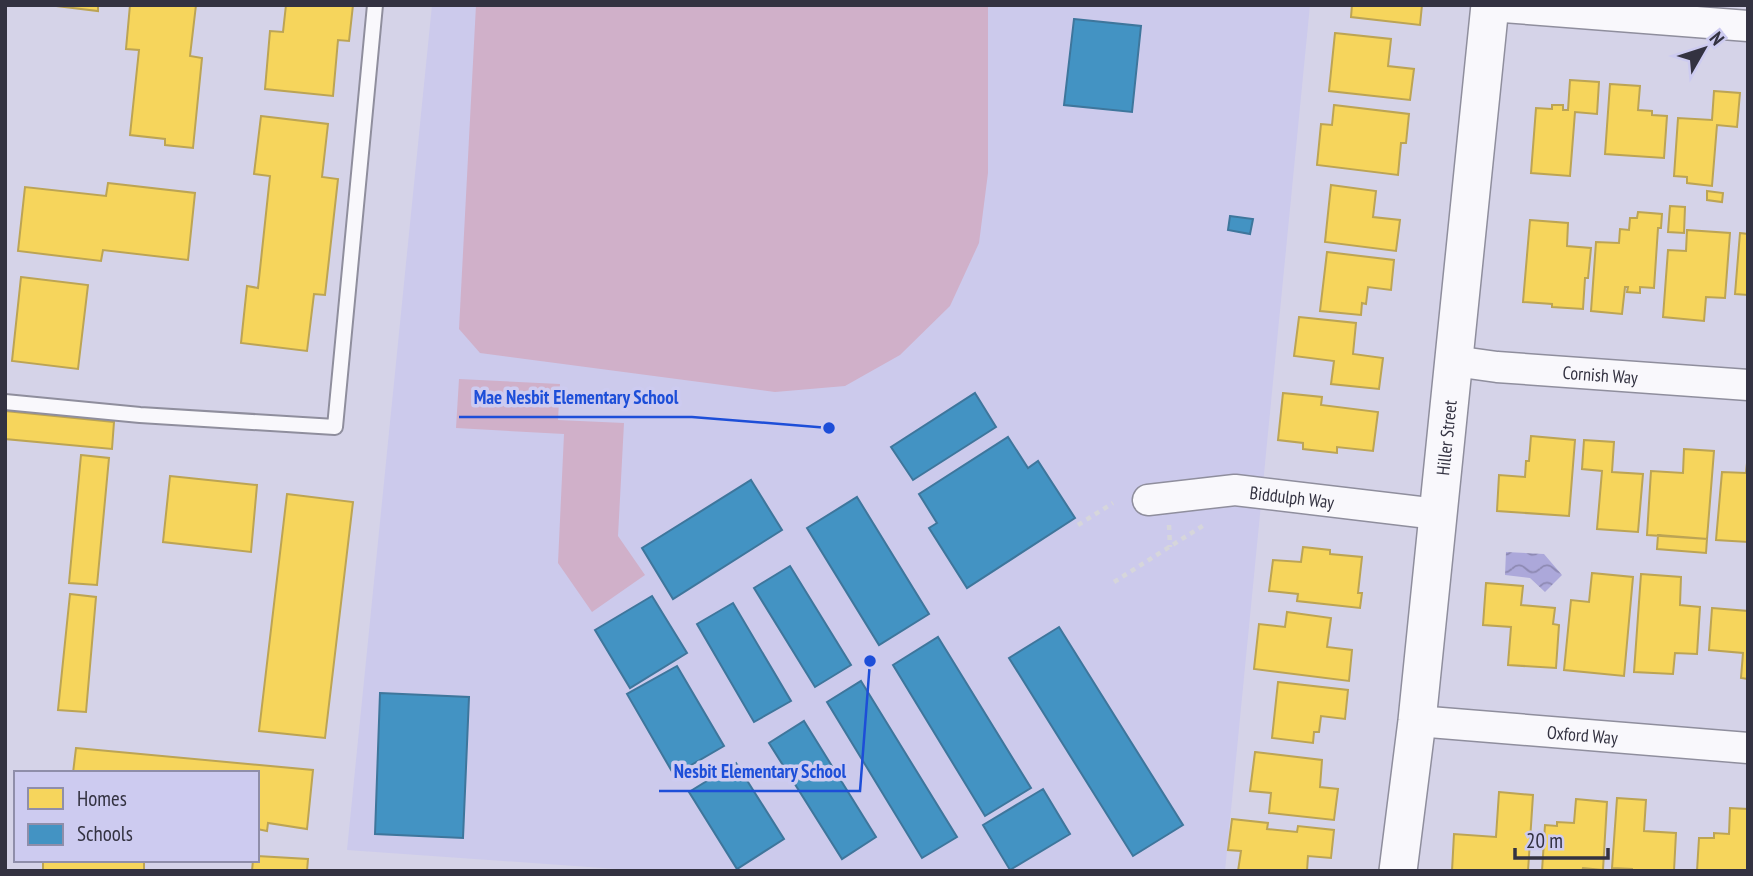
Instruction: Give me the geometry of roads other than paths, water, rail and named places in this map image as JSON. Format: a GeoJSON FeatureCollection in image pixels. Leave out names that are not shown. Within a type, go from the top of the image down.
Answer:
{"type":"FeatureCollection","features":[{"type":"Feature","properties":{"kind":"street"},"geometry":{"type":"LineString","coordinates":[[1490,6],[1748,26]]}},
{"type":"Feature","properties":{"kind":"street","name":"Hiller Street"},"geometry":{"type":"LineString","coordinates":[[1398,871],[1417,721],[1490,6]]}},
{"type":"Feature","properties":{"kind":"street","name":"Cornish Way"},"geometry":{"type":"LineString","coordinates":[[1454,361],[1497,367],[1748,385]]}},
{"type":"Feature","properties":{"kind":"street","name":"Biddulph Way"},"geometry":{"type":"LineString","coordinates":[[1148,500],[1235,490],[1437,514]]}},
{"type":"Feature","properties":{"kind":"street","name":"Oxford Way"},"geometry":{"type":"LineString","coordinates":[[1417,721],[1748,748]]}},
{"type":"Feature","properties":{"kind":"lane"},"geometry":{"type":"LineString","coordinates":[[5,402],[140,415],[335,427],[375,5]]}},
{"type":"Feature","properties":{"kind":"water"},"geometry":{"type":"Polygon","coordinates":[[[1506,552],[1544,554],[1562,575],[1545,592],[1530,578],[1505,575],[1506,552]]]}},
{"type":"Feature","properties":{"kind":"place","name":"Mae Nesbit Elementary School"},"geometry":{"type":"Point","coordinates":[829,428]}},
{"type":"Feature","properties":{"kind":"place","name":"Nesbit Elementary School"},"geometry":{"type":"Point","coordinates":[870,661]}}]}
